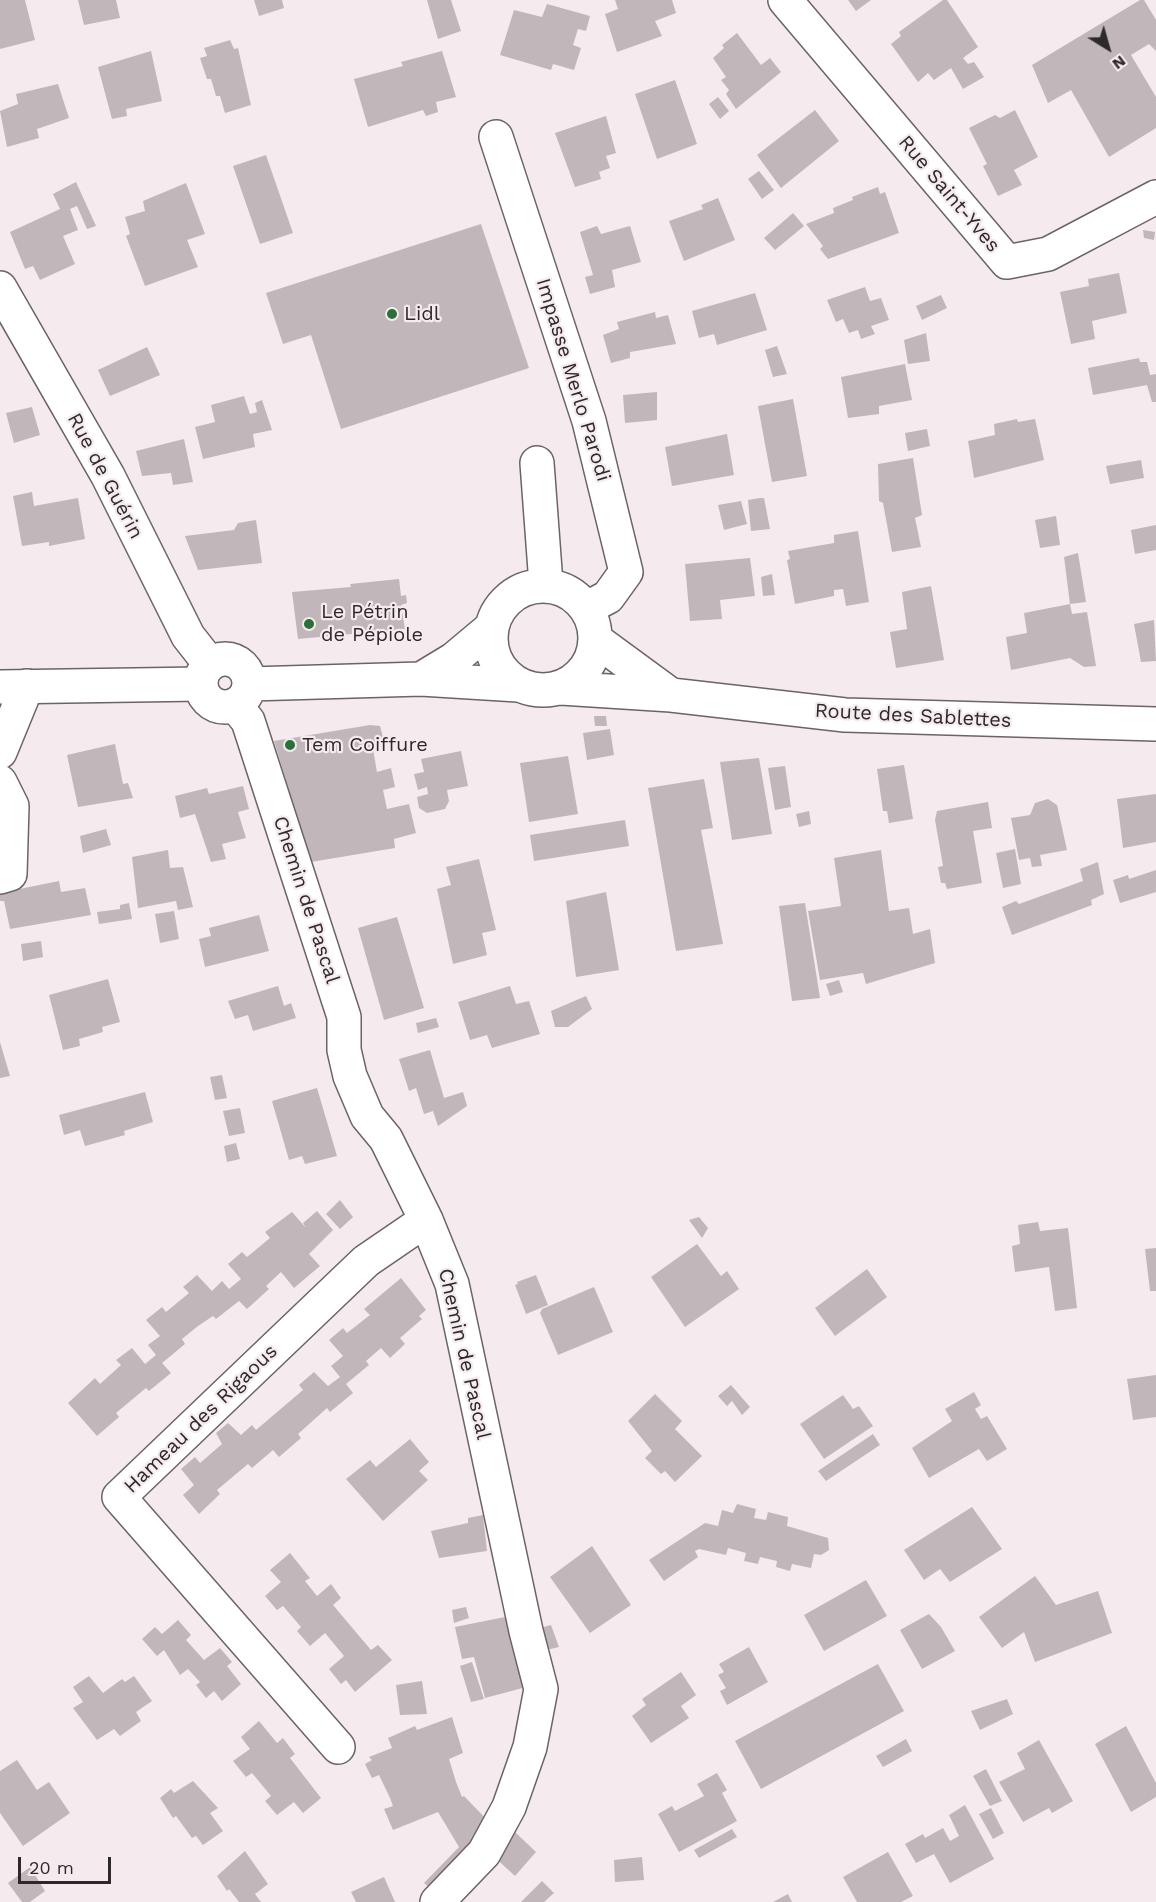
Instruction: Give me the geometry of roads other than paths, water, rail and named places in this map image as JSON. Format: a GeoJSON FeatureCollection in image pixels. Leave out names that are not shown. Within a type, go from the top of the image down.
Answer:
{"type":"FeatureCollection","features":[{"type":"Feature","properties":{"kind":"street","name":"Rue Saint-Yves"},"geometry":{"type":"LineString","coordinates":[[785,0],[1007,262],[1048,254],[1156,197]]}},
{"type":"Feature","properties":{"kind":"street","name":"Impasse Merlo Parodi"},"geometry":{"type":"LineString","coordinates":[[496,138],[589,421],[626,572],[608,597],[587,608]]}},
{"type":"Feature","properties":{"kind":"street","name":"Rue de Guérin"},"geometry":{"type":"LineString","coordinates":[[0,288],[108,476],[205,674]]}},
{"type":"Feature","properties":{"kind":"street"},"geometry":{"type":"LineString","coordinates":[[537,463],[546,584]]}},
{"type":"Feature","properties":{"kind":"street"},"geometry":{"type":"LineString","coordinates":[[205,674],[204,695],[212,704],[224,707],[243,695],[421,679],[518,685],[539,690],[561,688],[585,669],[593,656],[596,640],[594,623],[587,608],[573,594],[546,584],[514,594],[499,609],[491,628],[491,649],[496,664],[518,685]]}},
{"type":"Feature","properties":{"kind":"street"},"geometry":{"type":"LineString","coordinates":[[421,679],[454,659],[491,628]]}},
{"type":"Feature","properties":{"kind":"street","name":"Route des Sablettes"},"geometry":{"type":"LineString","coordinates":[[596,640],[671,695]]}},
{"type":"Feature","properties":{"kind":"street"},"geometry":{"type":"LineString","coordinates":[[0,752],[13,687],[205,674],[223,658],[236,660],[247,670],[243,695]]}},
{"type":"Feature","properties":{"kind":"street","name":"Route des Sablettes"},"geometry":{"type":"LineString","coordinates":[[561,688],[671,695],[845,715],[1156,724]]}},
{"type":"Feature","properties":{"kind":"street","name":"Chemin de Pascal"},"geometry":{"type":"LineString","coordinates":[[243,695],[248,721],[344,1017],[344,1050],[350,1076],[367,1116],[386,1139],[426,1220],[452,1284],[523,1620],[541,1689],[530,1747],[509,1807],[484,1853],[437,1902]]}},
{"type":"Feature","properties":{"kind":"street"},"geometry":{"type":"LineString","coordinates":[[0,782],[12,806],[10,874],[0,876]]}},
{"type":"Feature","properties":{"kind":"street","name":"Hameau des Rigaous"},"geometry":{"type":"LineString","coordinates":[[338,1747],[119,1497],[366,1261],[415,1225],[426,1220]]}},
{"type":"Feature","properties":{"kind":"place","name":"Lidl"},"geometry":{"type":"Point","coordinates":[392,314]}},
{"type":"Feature","properties":{"kind":"place","name":"Le Pétrin de Pépiole"},"geometry":{"type":"Point","coordinates":[309,624]}},
{"type":"Feature","properties":{"kind":"place","name":"Tem Coiffure"},"geometry":{"type":"Point","coordinates":[290,745]}}]}
